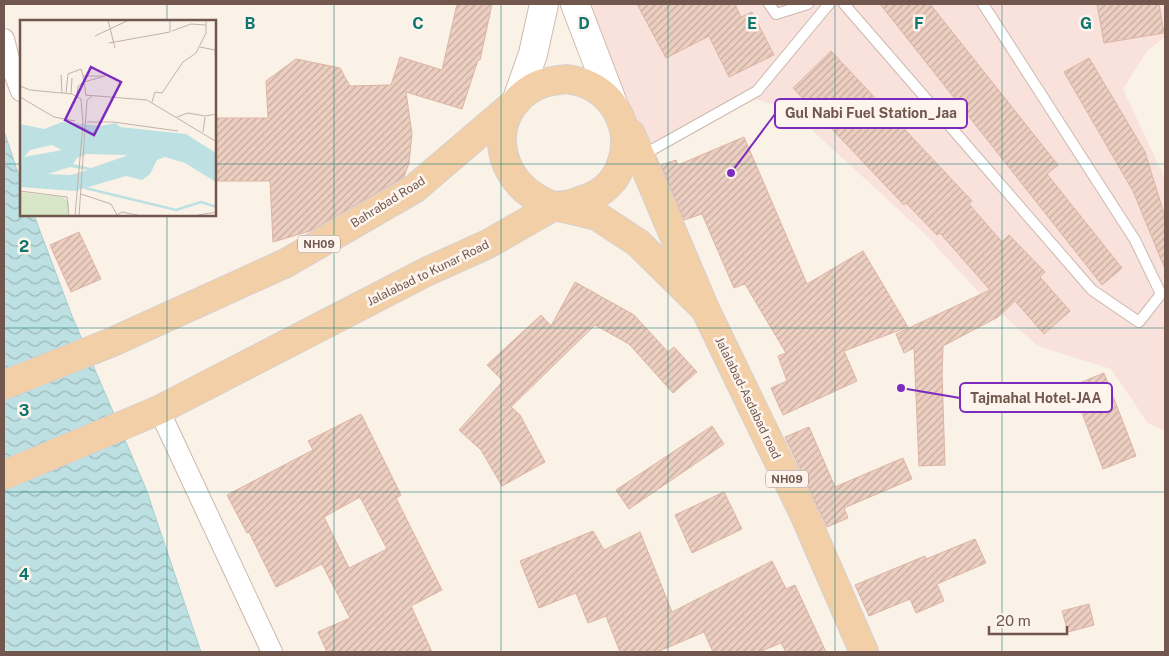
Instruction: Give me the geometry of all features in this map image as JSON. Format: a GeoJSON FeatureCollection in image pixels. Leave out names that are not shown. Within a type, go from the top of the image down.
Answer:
{"type":"FeatureCollection","features":[{"type":"Feature","properties":{"kind":"main road"},"geometry":{"type":"LineString","coordinates":[[516,102],[533,54],[544,4]]}},
{"type":"Feature","properties":{"kind":"main road"},"geometry":{"type":"LineString","coordinates":[[554,206],[575,203],[593,197],[609,184],[620,168],[625,149],[619,118],[575,4]]}},
{"type":"Feature","properties":{"kind":"main road","name":"NH09"},"geometry":{"type":"LineString","coordinates":[[566,79],[584,83],[601,92],[631,134],[705,309],[638,243],[597,216],[554,206],[537,198],[522,188],[510,173],[503,155],[502,137],[506,118],[516,102],[530,90],[546,82],[566,79]]}},
{"type":"Feature","properties":{"kind":"main road","name":"Bahrabad Road"},"geometry":{"type":"LineString","coordinates":[[4,386],[98,347],[286,263],[414,189],[516,102]]}},
{"type":"Feature","properties":{"kind":"main road","name":"Jalalabad to Kunar Road"},"geometry":{"type":"LineString","coordinates":[[4,475],[159,410],[428,271],[488,244],[554,206]]}},
{"type":"Feature","properties":{"kind":"main road","name":"Jalalabad-Asdabad road"},"geometry":{"type":"LineString","coordinates":[[705,309],[804,514],[864,652]]}},
{"type":"Feature","properties":{"kind":"street"},"geometry":{"type":"LineString","coordinates":[[4,38],[10,63],[20,88]]}},
{"type":"Feature","properties":{"kind":"street"},"geometry":{"type":"LineString","coordinates":[[159,410],[272,652]]}},
{"type":"Feature","properties":{"kind":"lane"},"geometry":{"type":"LineString","coordinates":[[769,4],[776,14],[808,4]]}},
{"type":"Feature","properties":{"kind":"lane"},"geometry":{"type":"LineString","coordinates":[[640,157],[757,91],[829,4]]}},
{"type":"Feature","properties":{"kind":"lane"},"geometry":{"type":"LineString","coordinates":[[844,4],[1092,290],[1139,322],[1161,294],[1135,240],[983,4]]}},
{"type":"Feature","properties":{"kind":"shaded area"},"geometry":{"type":"Polygon","coordinates":[[[584,4],[1165,4],[1165,37],[1147,51],[1123,89],[1165,179],[1165,431],[1148,423],[1111,369],[1038,346],[985,299],[925,234],[790,110],[743,95],[647,148],[584,4]]]}},
{"type":"Feature","properties":{"kind":"water"},"geometry":{"type":"Polygon","coordinates":[[[4,131],[20,179],[20,216],[34,216],[72,316],[146,489],[201,652],[4,652],[4,131]]]}},
{"type":"Feature","properties":{"kind":"building"},"geometry":{"type":"Polygon","coordinates":[[[457,4],[492,4],[480,60],[478,60],[462,109],[406,92],[412,134],[409,163],[404,177],[310,231],[273,242],[270,181],[216,181],[216,118],[268,118],[266,81],[296,59],[340,68],[350,86],[391,85],[400,57],[442,70],[457,4]]]}},
{"type":"Feature","properties":{"kind":"building"},"geometry":{"type":"Polygon","coordinates":[[[637,4],[735,4],[741,17],[752,12],[774,55],[729,77],[709,36],[666,58],[637,4]]]}},
{"type":"Feature","properties":{"kind":"building"},"geometry":{"type":"Polygon","coordinates":[[[880,4],[930,4],[1058,165],[1047,174],[1122,268],[1102,285],[880,4]]]}},
{"type":"Feature","properties":{"kind":"building"},"geometry":{"type":"Polygon","coordinates":[[[1097,4],[1159,4],[1164,33],[1104,43],[1097,4]]]}},
{"type":"Feature","properties":{"kind":"building"},"geometry":{"type":"Polygon","coordinates":[[[831,51],[972,201],[969,204],[1002,242],[1009,235],[1045,272],[1040,277],[1070,311],[1044,334],[1015,301],[998,317],[943,346],[945,465],[919,466],[914,348],[904,353],[896,334],[990,290],[940,233],[937,235],[906,203],[904,205],[793,88],[831,51]]]}},
{"type":"Feature","properties":{"kind":"building"},"geometry":{"type":"Polygon","coordinates":[[[1089,58],[1145,152],[1165,217],[1165,269],[1133,191],[1064,72],[1089,58]]]}},
{"type":"Feature","properties":{"kind":"building"},"geometry":{"type":"Polygon","coordinates":[[[744,137],[807,284],[863,251],[908,327],[844,351],[857,381],[783,415],[771,388],[787,381],[778,356],[786,353],[745,284],[734,288],[702,214],[684,220],[661,165],[676,160],[678,165],[744,137]]]}},
{"type":"Feature","properties":{"kind":"building"},"geometry":{"type":"Polygon","coordinates":[[[79,232],[101,279],[71,292],[50,245],[79,232]]]}},
{"type":"Feature","properties":{"kind":"building"},"geometry":{"type":"Polygon","coordinates":[[[575,282],[634,315],[668,352],[674,347],[697,372],[673,393],[629,344],[595,325],[511,407],[520,415],[545,462],[502,486],[481,450],[459,430],[503,381],[487,365],[541,315],[551,326],[575,282]]]}},
{"type":"Feature","properties":{"kind":"building"},"geometry":{"type":"Polygon","coordinates":[[[1104,373],[1136,456],[1103,469],[1072,386],[1104,373]]]}},
{"type":"Feature","properties":{"kind":"building"},"geometry":{"type":"Polygon","coordinates":[[[361,414],[401,495],[396,498],[442,590],[411,606],[432,652],[327,652],[318,632],[350,618],[322,564],[276,587],[249,532],[247,533],[227,495],[313,450],[308,441],[361,414]],[[360,497],[324,517],[349,568],[387,549],[360,497]]]}},
{"type":"Feature","properties":{"kind":"building"},"geometry":{"type":"Polygon","coordinates":[[[712,426],[724,444],[629,509],[616,490],[712,426]]]}},
{"type":"Feature","properties":{"kind":"building"},"geometry":{"type":"Polygon","coordinates":[[[809,427],[835,487],[903,458],[912,479],[844,508],[848,518],[827,527],[785,437],[809,427]]]}},
{"type":"Feature","properties":{"kind":"building"},"geometry":{"type":"Polygon","coordinates":[[[724,492],[742,529],[692,553],[675,515],[724,492]]]}},
{"type":"Feature","properties":{"kind":"building"},"geometry":{"type":"Polygon","coordinates":[[[593,531],[604,550],[640,532],[672,612],[772,561],[786,589],[795,585],[826,652],[786,652],[781,643],[759,652],[713,652],[704,632],[657,652],[620,652],[606,616],[588,623],[576,593],[539,608],[520,561],[593,531]]]}},
{"type":"Feature","properties":{"kind":"building"},"geometry":{"type":"Polygon","coordinates":[[[975,539],[986,563],[937,584],[944,601],[916,613],[910,599],[869,616],[855,585],[925,556],[926,559],[975,539]]]}},
{"type":"Feature","properties":{"kind":"building"},"geometry":{"type":"Polygon","coordinates":[[[1089,604],[1094,625],[1068,632],[1062,611],[1089,604]]]}},
{"type":"Feature","properties":{"kind":"place","name":"Gul Nabi Fuel Station_Jaa"},"geometry":{"type":"Point","coordinates":[731,173]}},
{"type":"Feature","properties":{"kind":"place","name":"Tajmahal Hotel-JAA"},"geometry":{"type":"Point","coordinates":[901,388]}}]}
